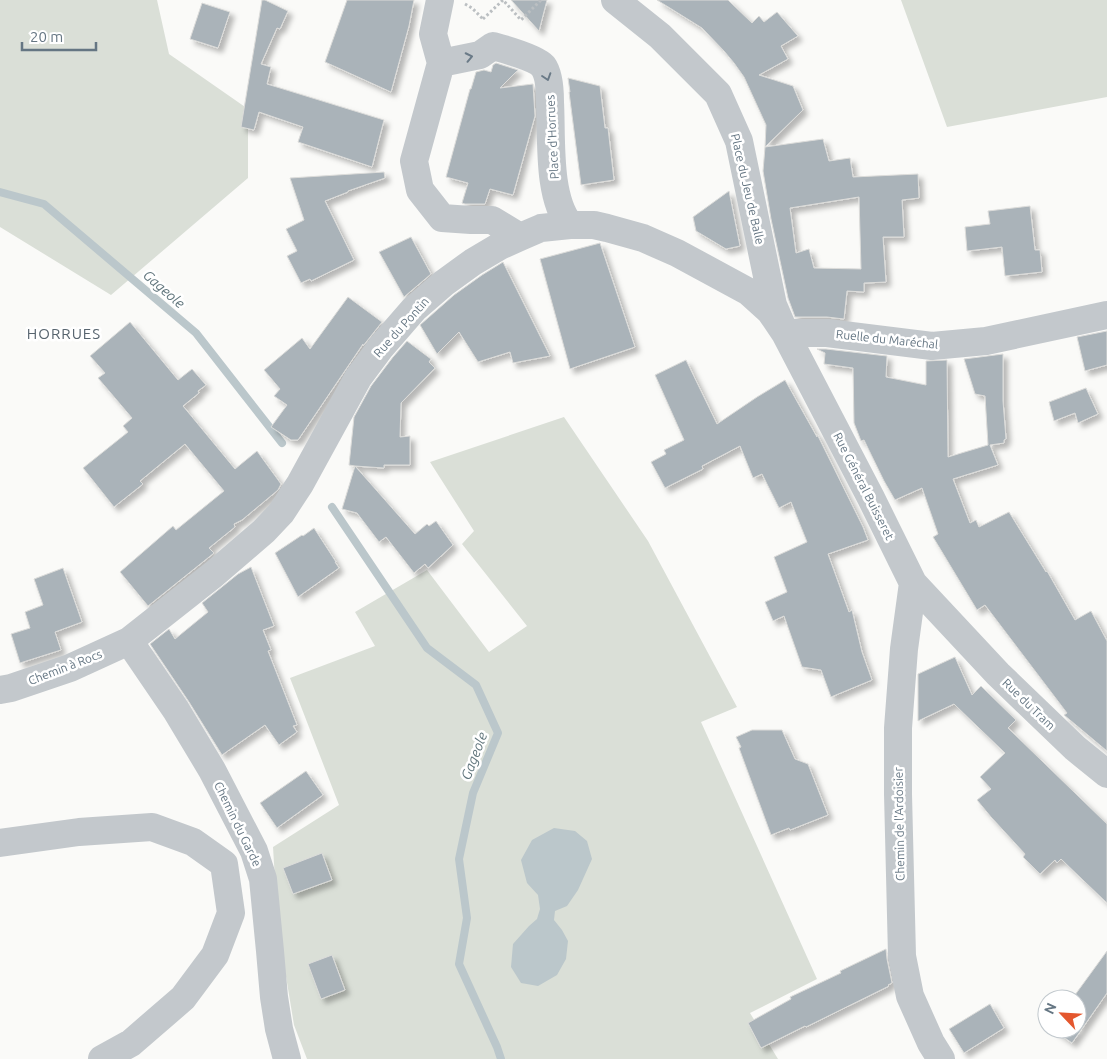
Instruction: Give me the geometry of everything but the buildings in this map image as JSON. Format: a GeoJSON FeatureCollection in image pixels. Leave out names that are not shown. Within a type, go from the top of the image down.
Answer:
{"type":"FeatureCollection","features":[{"type":"Feature","properties":{"kind":"street"},"geometry":{"type":"LineString","coordinates":[[440,0],[433,34],[442,63],[414,161],[420,190],[442,218],[492,220],[520,237]]}},
{"type":"Feature","properties":{"kind":"street","name":"Place du Jeu de Balle"},"geometry":{"type":"LineString","coordinates":[[615,0],[660,36],[718,94],[739,141],[773,305],[785,333]]}},
{"type":"Feature","properties":{"kind":"street","name":"Place d'Horrues"},"geometry":{"type":"LineString","coordinates":[[442,63],[480,55],[493,46],[533,59],[542,65],[549,82],[552,176],[557,198],[570,225]]}},
{"type":"Feature","properties":{"kind":"street","name":"Rue du Pontin"},"geometry":{"type":"LineString","coordinates":[[129,641],[214,574],[264,531],[280,513],[300,484],[358,378],[381,347],[414,309],[444,283],[473,262],[500,246],[541,228],[570,225],[594,225],[643,238],[678,253],[749,292],[770,311],[785,333]]}},
{"type":"Feature","properties":{"kind":"street","name":"Ruelle du Maréchal"},"geometry":{"type":"LineString","coordinates":[[785,333],[827,333],[932,346],[986,341],[1107,315]]}},
{"type":"Feature","properties":{"kind":"street","name":"Rue Général Buisseret"},"geometry":{"type":"LineString","coordinates":[[785,333],[913,583],[956,628]]}},
{"type":"Feature","properties":{"kind":"street","name":"Chemin de l'Ardoisier"},"geometry":{"type":"LineString","coordinates":[[913,583],[904,648],[898,728],[902,956],[910,996],[931,1043],[941,1059]]}},
{"type":"Feature","properties":{"kind":"street","name":"Rue du Tram"},"geometry":{"type":"LineString","coordinates":[[956,628],[1005,681],[1075,748],[1107,774]]}},
{"type":"Feature","properties":{"kind":"street","name":"Chemin à Rocs"},"geometry":{"type":"LineString","coordinates":[[0,690],[70,668],[129,641]]}},
{"type":"Feature","properties":{"kind":"street","name":"Chemin du Garde"},"geometry":{"type":"LineString","coordinates":[[129,641],[176,710],[212,770],[254,852],[263,879],[274,997],[279,1029],[287,1059]]}},
{"type":"Feature","properties":{"kind":"street"},"geometry":{"type":"LineString","coordinates":[[0,843],[80,832],[152,827],[193,842],[224,864],[231,913],[215,955],[183,998],[131,1043],[102,1059]]}},
{"type":"Feature","properties":{"kind":"path"},"geometry":{"type":"LineString","coordinates":[[458,0],[472,8],[483,19],[503,0],[521,20],[541,0]]}},
{"type":"Feature","properties":{"kind":"shaded area"},"geometry":{"type":"Polygon","coordinates":[[[0,0],[157,0],[169,54],[248,109],[248,178],[111,295],[0,227],[0,0]]]}},
{"type":"Feature","properties":{"kind":"shaded area"},"geometry":{"type":"Polygon","coordinates":[[[901,0],[1107,0],[1107,97],[947,127],[901,0]]]}},
{"type":"Feature","properties":{"kind":"shaded area"},"geometry":{"type":"Polygon","coordinates":[[[564,417],[648,541],[737,707],[701,722],[817,979],[750,1013],[778,1059],[307,1059],[294,1025],[278,928],[273,847],[339,805],[290,678],[375,646],[355,612],[427,570],[489,652],[527,626],[462,544],[474,531],[430,462],[564,417]]]}},
{"type":"Feature","properties":{"kind":"shaded area"},"geometry":{"type":"Polygon","coordinates":[[[554,828],[575,831],[587,841],[592,859],[578,890],[567,906],[555,911],[554,920],[568,941],[566,959],[557,975],[538,986],[521,983],[511,967],[513,944],[537,919],[540,909],[538,895],[527,883],[521,860],[532,840],[554,828]]]}},
{"type":"Feature","properties":{"kind":"waterway","name":"Gageole"},"geometry":{"type":"LineString","coordinates":[[0,192],[44,204],[196,333],[282,443]]}},
{"type":"Feature","properties":{"kind":"waterway","name":"Gageole"},"geometry":{"type":"LineString","coordinates":[[332,507],[427,648],[476,685],[498,733],[473,793],[459,859],[467,918],[459,964],[501,1059]]}},
{"type":"Feature","properties":{"kind":"district","name":"HORRUES"},"geometry":{"type":"Point","coordinates":[64,333]}}]}
